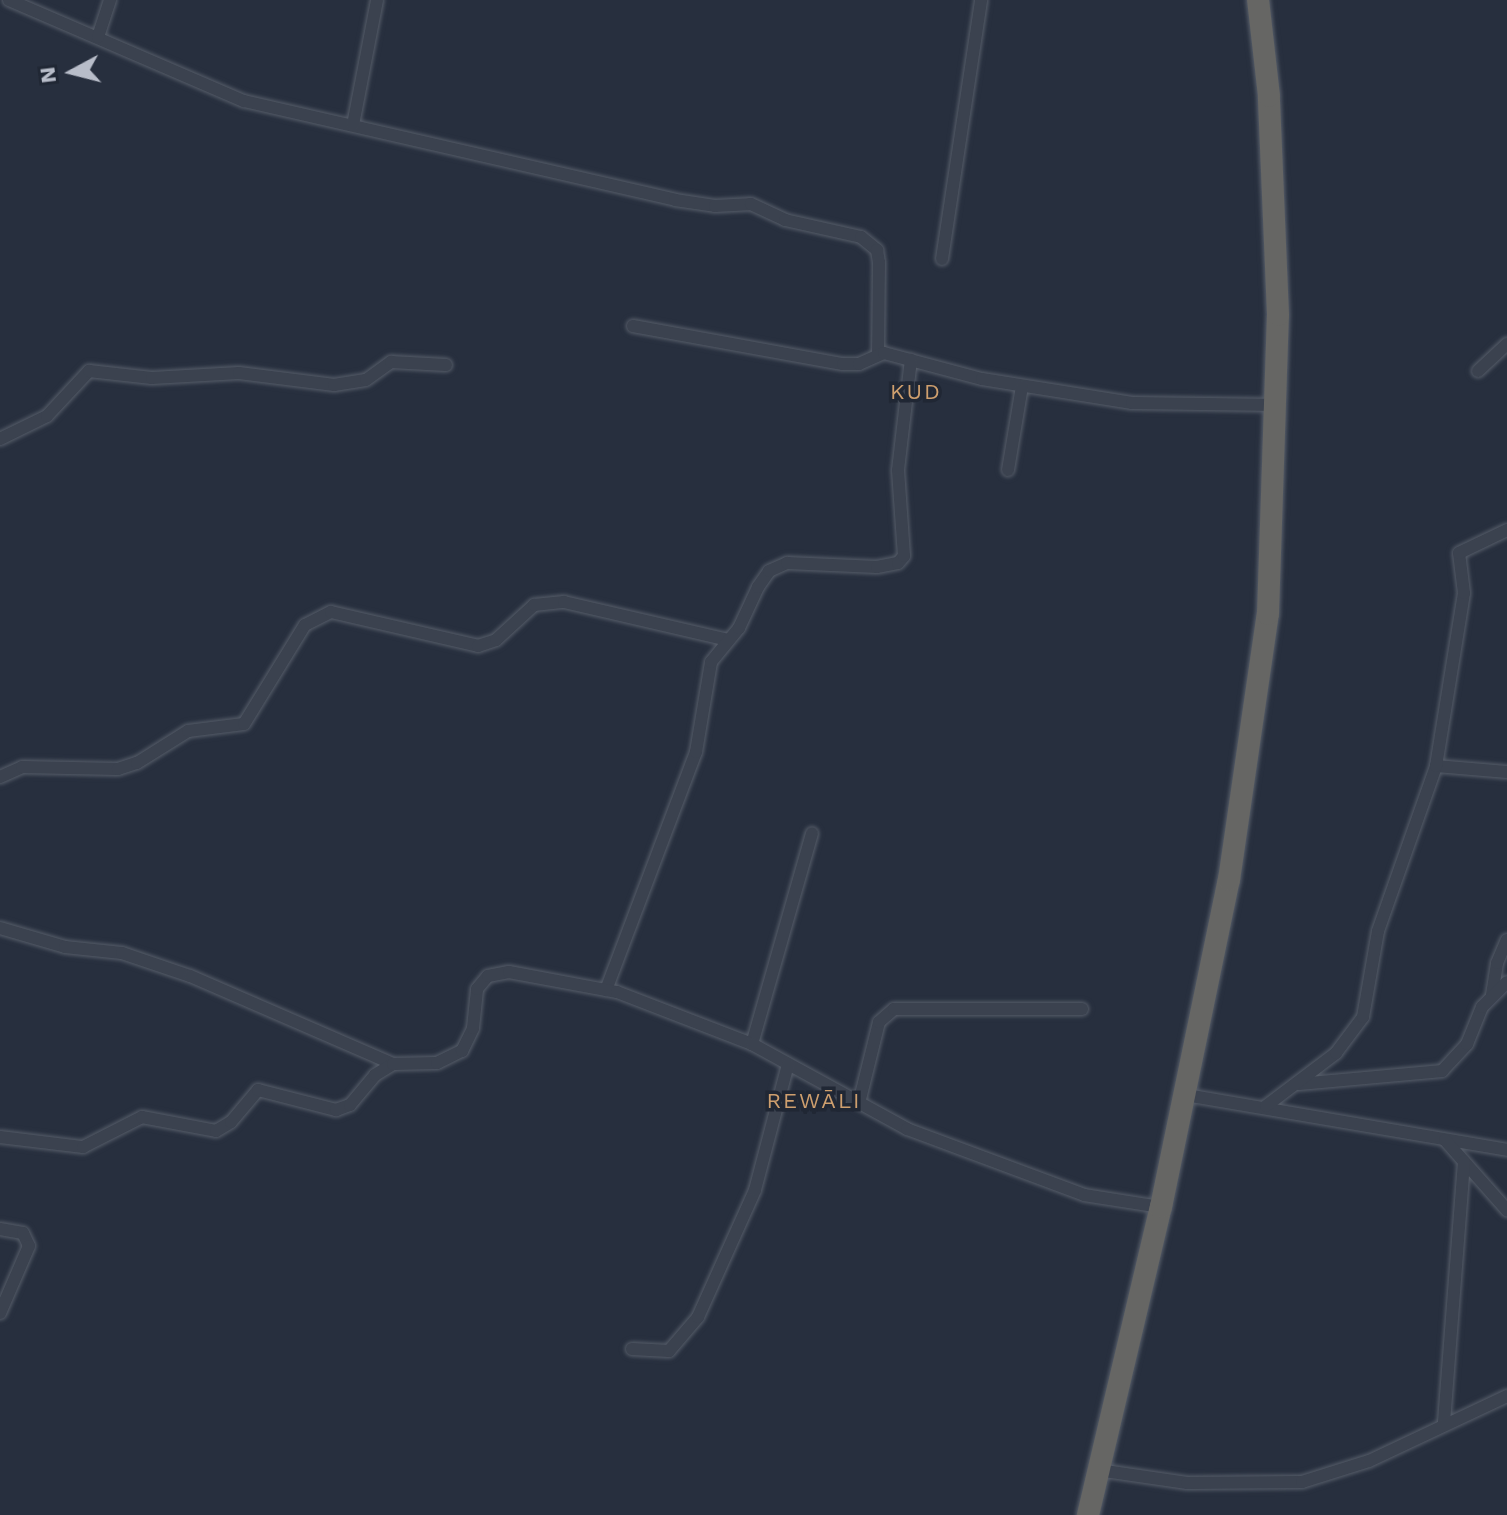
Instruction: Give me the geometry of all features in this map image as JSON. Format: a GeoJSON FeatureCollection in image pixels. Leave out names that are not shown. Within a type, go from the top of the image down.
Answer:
{"type":"FeatureCollection","features":[{"type":"Feature","properties":{"kind":"highway"},"geometry":{"type":"LineString","coordinates":[[1088,1515],[1186,1095],[1252,741],[1268,614],[1278,405],[1274,176],[1258,0]]}},
{"type":"Feature","properties":{"kind":"street"},"geometry":{"type":"LineString","coordinates":[[9,0],[244,101],[675,200],[715,206],[751,204],[785,220],[861,237],[877,250],[879,262],[878,353]]}},
{"type":"Feature","properties":{"kind":"street"},"geometry":{"type":"LineString","coordinates":[[98,37],[110,0]]}},
{"type":"Feature","properties":{"kind":"street"},"geometry":{"type":"LineString","coordinates":[[353,125],[377,0]]}},
{"type":"Feature","properties":{"kind":"street"},"geometry":{"type":"LineString","coordinates":[[942,259],[981,0]]}},
{"type":"Feature","properties":{"kind":"street"},"geometry":{"type":"LineString","coordinates":[[633,326],[843,364],[859,364],[878,353],[1022,386],[1132,403],[1278,405]]}},
{"type":"Feature","properties":{"kind":"street"},"geometry":{"type":"LineString","coordinates":[[1478,371],[1507,344]]}},
{"type":"Feature","properties":{"kind":"street"},"geometry":{"type":"LineString","coordinates":[[606,990],[696,752],[711,662],[728,640],[758,587],[777,566],[877,567],[898,563],[904,556],[898,470],[911,360]]}},
{"type":"Feature","properties":{"kind":"street"},"geometry":{"type":"LineString","coordinates":[[0,439],[47,416],[89,371],[152,378],[239,373],[334,385],[366,380],[391,362],[446,365]]}},
{"type":"Feature","properties":{"kind":"street"},"geometry":{"type":"LineString","coordinates":[[1008,470],[1022,386]]}},
{"type":"Feature","properties":{"kind":"street"},"geometry":{"type":"LineString","coordinates":[[1266,1106],[1299,1084],[1358,1030],[1378,931],[1436,766],[1464,593],[1459,553],[1507,530]]}},
{"type":"Feature","properties":{"kind":"street"},"geometry":{"type":"LineString","coordinates":[[0,777],[22,767],[118,769],[137,763],[179,734],[244,724],[305,625],[331,612],[478,646],[496,640],[534,605],[564,602],[728,640]]}},
{"type":"Feature","properties":{"kind":"street"},"geometry":{"type":"LineString","coordinates":[[1436,766],[1507,772]]}},
{"type":"Feature","properties":{"kind":"street"},"geometry":{"type":"LineString","coordinates":[[752,1044],[812,833]]}},
{"type":"Feature","properties":{"kind":"street"},"geometry":{"type":"LineString","coordinates":[[0,928],[65,947],[122,953],[190,976],[393,1064],[437,1063],[462,1051],[473,1028],[477,989],[497,972],[606,990],[752,1044],[907,1129],[1084,1195],[1161,1207]]}},
{"type":"Feature","properties":{"kind":"street"},"geometry":{"type":"LineString","coordinates":[[1299,1084],[1442,1071],[1467,1044],[1492,995],[1497,963],[1507,940]]}},
{"type":"Feature","properties":{"kind":"street"},"geometry":{"type":"LineString","coordinates":[[1492,995],[1507,982]]}},
{"type":"Feature","properties":{"kind":"street"},"geometry":{"type":"LineString","coordinates":[[859,1103],[879,1022],[894,1009],[1082,1009]]}},
{"type":"Feature","properties":{"kind":"street"},"geometry":{"type":"LineString","coordinates":[[0,1137],[83,1147],[142,1117],[216,1131],[231,1122],[258,1090],[336,1110],[350,1105],[375,1075],[393,1064]]}},
{"type":"Feature","properties":{"kind":"street"},"geometry":{"type":"LineString","coordinates":[[632,1349],[669,1351],[698,1317],[755,1190],[788,1064]]}},
{"type":"Feature","properties":{"kind":"street"},"geometry":{"type":"LineString","coordinates":[[1186,1095],[1266,1106],[1507,1150]]}},
{"type":"Feature","properties":{"kind":"street"},"geometry":{"type":"LineString","coordinates":[[1445,1140],[1507,1210]]}},
{"type":"Feature","properties":{"kind":"street"},"geometry":{"type":"LineString","coordinates":[[1444,1422],[1464,1162]]}},
{"type":"Feature","properties":{"kind":"street"},"geometry":{"type":"LineString","coordinates":[[0,1229],[23,1233],[29,1246],[0,1313]]}},
{"type":"Feature","properties":{"kind":"street"},"geometry":{"type":"LineString","coordinates":[[1098,1470],[1187,1483],[1302,1482],[1369,1461],[1444,1422],[1507,1396]]}},
{"type":"Feature","properties":{"kind":"district","name":"KUD"},"geometry":{"type":"Point","coordinates":[916,392]}},
{"type":"Feature","properties":{"kind":"district","name":"REWĀLI"},"geometry":{"type":"Point","coordinates":[814,1101]}}]}
